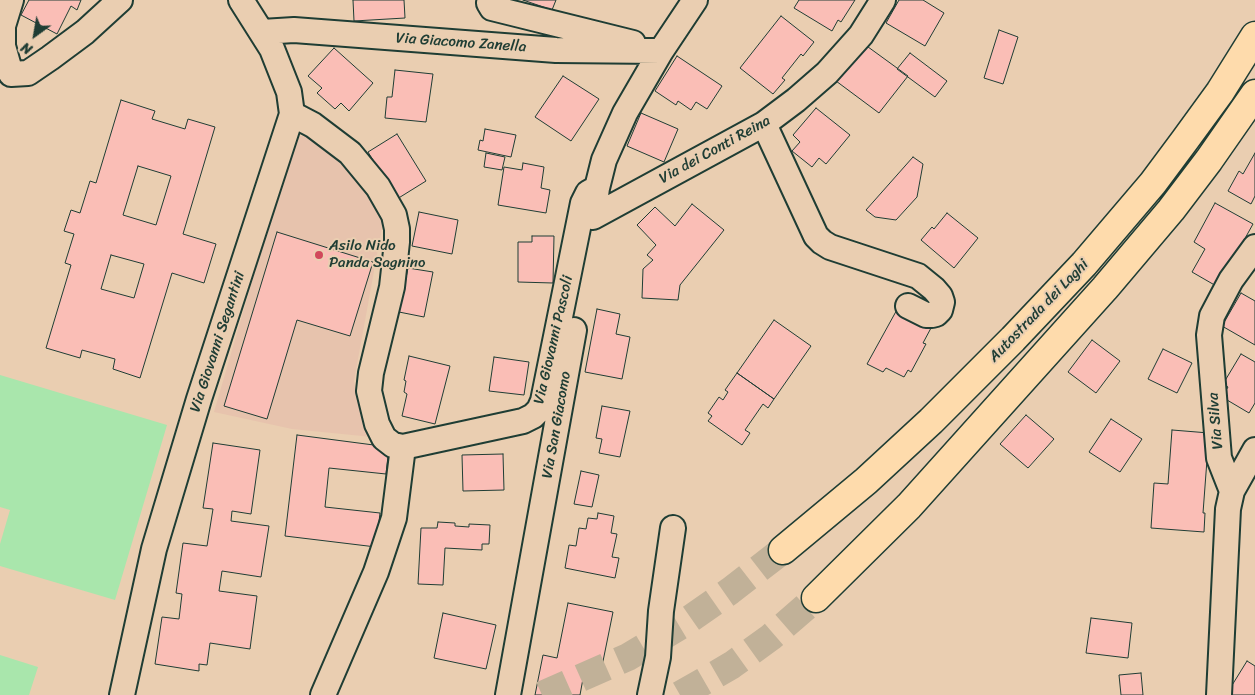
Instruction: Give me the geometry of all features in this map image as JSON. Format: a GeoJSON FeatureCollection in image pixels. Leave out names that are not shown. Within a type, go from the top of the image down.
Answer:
{"type":"FeatureCollection","features":[{"type":"Feature","properties":{"kind":"highway","name":"Autostrada dei Laghi"},"geometry":{"type":"LineString","coordinates":[[783,550],[866,481],[931,421],[1050,302],[1123,220],[1191,132],[1220,92],[1255,36]]}},
{"type":"Feature","properties":{"kind":"highway","name":"Autostrada dei Laghi"},"geometry":{"type":"LineString","coordinates":[[816,598],[909,506],[1106,288],[1171,210],[1255,94]]}},
{"type":"Feature","properties":{"kind":"street"},"geometry":{"type":"LineString","coordinates":[[11,0],[3,26],[3,46],[11,74],[28,73],[85,32],[120,0]]}},
{"type":"Feature","properties":{"kind":"street","name":"Via Giovanni Segantini"},"geometry":{"type":"LineString","coordinates":[[122,695],[154,549],[162,521],[199,399],[292,114],[289,92],[281,71],[262,32],[242,0]]}},
{"type":"Feature","properties":{"kind":"street"},"geometry":{"type":"LineString","coordinates":[[490,0],[489,3],[492,8],[615,37],[660,52]]}},
{"type":"Feature","properties":{"kind":"street","name":"Via San Giacomo"},"geometry":{"type":"LineString","coordinates":[[508,695],[547,484],[593,217],[596,188],[604,160],[625,113],[660,52],[695,0]]}},
{"type":"Feature","properties":{"kind":"street","name":"Via dei Conti Reina"},"geometry":{"type":"LineString","coordinates":[[593,217],[764,124],[827,73],[860,35],[883,0]]}},
{"type":"Feature","properties":{"kind":"street","name":"Via Giacomo Zanella"},"geometry":{"type":"LineString","coordinates":[[262,32],[294,30],[556,50],[660,52]]}},
{"type":"Feature","properties":{"kind":"street"},"geometry":{"type":"LineString","coordinates":[[292,114],[313,126],[350,153],[378,186],[394,215],[397,229],[392,287],[371,373],[369,391],[377,424],[384,438],[393,445],[403,447],[394,518],[376,572],[323,695]]}},
{"type":"Feature","properties":{"kind":"street"},"geometry":{"type":"LineString","coordinates":[[764,124],[816,236],[830,247],[918,276],[934,289],[942,302],[940,310],[932,315],[926,315],[908,306]]}},
{"type":"Feature","properties":{"kind":"street","name":"Via Giovanni Pascoli"},"geometry":{"type":"LineString","coordinates":[[403,447],[523,421],[534,416],[540,410],[544,401],[583,203],[588,193],[596,188]]}},
{"type":"Feature","properties":{"kind":"street","name":"Via Silva"},"geometry":{"type":"LineString","coordinates":[[1232,491],[1219,458],[1209,335],[1212,316],[1231,280],[1255,247]]}},
{"type":"Feature","properties":{"kind":"street"},"geometry":{"type":"LineString","coordinates":[[1219,695],[1228,509],[1232,491],[1255,450]]}},
{"type":"Feature","properties":{"kind":"street"},"geometry":{"type":"LineString","coordinates":[[650,695],[658,657],[661,611],[673,528]]}},
{"type":"Feature","properties":{"kind":"shaded area","name":"Asilo Nido Panda Sagnino"},"geometry":{"type":"Polygon","coordinates":[[[299,136],[308,136],[344,161],[379,206],[383,222],[354,381],[362,418],[372,437],[292,429],[214,412],[290,151],[299,136]]]}},
{"type":"Feature","properties":{"kind":"green space"},"geometry":{"type":"Polygon","coordinates":[[[0,375],[167,425],[115,600],[0,566],[0,544],[10,510],[0,507],[0,375]]]}},
{"type":"Feature","properties":{"kind":"green space"},"geometry":{"type":"Polygon","coordinates":[[[0,655],[38,667],[29,695],[0,695],[0,655]]]}},
{"type":"Feature","properties":{"kind":"building"},"geometry":{"type":"Polygon","coordinates":[[[29,0],[81,0],[77,10],[71,6],[57,34],[21,15],[29,0]]]}},
{"type":"Feature","properties":{"kind":"building"},"geometry":{"type":"Polygon","coordinates":[[[353,0],[404,0],[405,18],[354,21],[353,0]]]}},
{"type":"Feature","properties":{"kind":"building"},"geometry":{"type":"Polygon","coordinates":[[[523,0],[556,0],[552,10],[523,0]]]}},
{"type":"Feature","properties":{"kind":"building"},"geometry":{"type":"Polygon","coordinates":[[[799,0],[855,0],[841,22],[838,20],[832,31],[794,8],[799,0]]]}},
{"type":"Feature","properties":{"kind":"building"},"geometry":{"type":"Polygon","coordinates":[[[899,0],[923,0],[944,13],[925,46],[886,23],[899,0]]]}},
{"type":"Feature","properties":{"kind":"building"},"geometry":{"type":"Polygon","coordinates":[[[781,16],[814,42],[803,56],[801,54],[782,78],[785,80],[773,94],[740,68],[781,16]]]}},
{"type":"Feature","properties":{"kind":"building"},"geometry":{"type":"Polygon","coordinates":[[[999,30],[1018,37],[1003,84],[984,78],[999,30]]]}},
{"type":"Feature","properties":{"kind":"building"},"geometry":{"type":"Polygon","coordinates":[[[864,44],[908,76],[879,113],[836,81],[864,44]]]}},
{"type":"Feature","properties":{"kind":"building"},"geometry":{"type":"Polygon","coordinates":[[[334,48],[373,83],[349,111],[341,103],[335,109],[317,93],[322,88],[308,76],[334,48]]]}},
{"type":"Feature","properties":{"kind":"building"},"geometry":{"type":"Polygon","coordinates":[[[910,53],[947,81],[935,97],[897,69],[910,53]]]}},
{"type":"Feature","properties":{"kind":"building"},"geometry":{"type":"Polygon","coordinates":[[[677,56],[722,86],[707,109],[696,102],[691,110],[678,101],[676,105],[655,91],[677,56]]]}},
{"type":"Feature","properties":{"kind":"building"},"geometry":{"type":"Polygon","coordinates":[[[395,70],[433,74],[426,122],[385,118],[387,97],[392,97],[395,70]]]}},
{"type":"Feature","properties":{"kind":"building"},"geometry":{"type":"Polygon","coordinates":[[[563,76],[599,99],[571,141],[535,117],[563,76]]]}},
{"type":"Feature","properties":{"kind":"building"},"geometry":{"type":"Polygon","coordinates":[[[121,100],[155,111],[152,119],[185,129],[188,119],[215,127],[183,234],[216,244],[204,283],[172,273],[140,378],[113,369],[115,359],[82,350],[80,358],[46,348],[71,265],[65,263],[74,234],[64,231],[71,210],[80,213],[90,181],[96,183],[121,100]],[[138,166],[123,215],[156,225],[171,176],[138,166]],[[111,255],[101,289],[134,298],[144,264],[111,255]]]}},
{"type":"Feature","properties":{"kind":"building"},"geometry":{"type":"Polygon","coordinates":[[[816,108],[850,135],[826,164],[819,158],[812,167],[792,151],[800,142],[793,135],[816,108]]]}},
{"type":"Feature","properties":{"kind":"building"},"geometry":{"type":"Polygon","coordinates":[[[641,113],[678,129],[664,162],[627,146],[641,113]]]}},
{"type":"Feature","properties":{"kind":"building"},"geometry":{"type":"Polygon","coordinates":[[[485,129],[516,135],[511,157],[478,150],[480,140],[483,141],[485,129]]]}},
{"type":"Feature","properties":{"kind":"building"},"geometry":{"type":"Polygon","coordinates":[[[397,134],[426,181],[397,199],[368,152],[397,134]]]}},
{"type":"Feature","properties":{"kind":"building"},"geometry":{"type":"Polygon","coordinates":[[[486,153],[505,157],[502,170],[484,167],[486,153]]]}},
{"type":"Feature","properties":{"kind":"building"},"geometry":{"type":"Polygon","coordinates":[[[1255,153],[1255,196],[1251,204],[1228,191],[1239,171],[1243,174],[1255,153]]]}},
{"type":"Feature","properties":{"kind":"building"},"geometry":{"type":"Polygon","coordinates":[[[913,157],[923,164],[917,197],[896,220],[875,217],[866,210],[913,157]]]}},
{"type":"Feature","properties":{"kind":"building"},"geometry":{"type":"Polygon","coordinates":[[[523,163],[544,167],[541,188],[550,190],[546,213],[498,205],[504,167],[522,170],[523,163]]]}},
{"type":"Feature","properties":{"kind":"building"},"geometry":{"type":"Polygon","coordinates":[[[1215,203],[1253,224],[1218,287],[1192,272],[1205,249],[1194,242],[1215,203]]]}},
{"type":"Feature","properties":{"kind":"building"},"geometry":{"type":"Polygon","coordinates":[[[692,204],[724,230],[680,285],[678,300],[642,298],[643,269],[653,260],[647,255],[656,245],[637,225],[655,207],[675,226],[692,204]]]}},
{"type":"Feature","properties":{"kind":"building"},"geometry":{"type":"Polygon","coordinates":[[[419,212],[458,220],[452,254],[412,246],[419,212]]]}},
{"type":"Feature","properties":{"kind":"building"},"geometry":{"type":"Polygon","coordinates":[[[947,213],[978,238],[954,268],[921,240],[932,227],[934,229],[947,213]]]}},
{"type":"Feature","properties":{"kind":"building"},"geometry":{"type":"Polygon","coordinates":[[[277,232],[373,262],[350,336],[297,320],[267,419],[224,406],[277,232]]]}},
{"type":"Feature","properties":{"kind":"building"},"geometry":{"type":"Polygon","coordinates":[[[532,236],[554,236],[553,283],[518,282],[518,242],[532,242],[532,236]]]}},
{"type":"Feature","properties":{"kind":"building"},"geometry":{"type":"Polygon","coordinates":[[[408,268],[433,272],[424,317],[399,312],[408,268]]]}},
{"type":"Feature","properties":{"kind":"building"},"geometry":{"type":"Polygon","coordinates":[[[1241,293],[1255,301],[1255,345],[1222,326],[1241,293]]]}},
{"type":"Feature","properties":{"kind":"building"},"geometry":{"type":"Polygon","coordinates":[[[899,306],[931,328],[923,343],[926,344],[911,372],[908,370],[904,377],[886,368],[883,372],[867,364],[899,306]]]}},
{"type":"Feature","properties":{"kind":"building"},"geometry":{"type":"Polygon","coordinates":[[[597,309],[620,314],[616,334],[630,337],[622,379],[585,372],[597,309]]]}},
{"type":"Feature","properties":{"kind":"building"},"geometry":{"type":"Polygon","coordinates":[[[774,320],[811,346],[774,399],[737,373],[774,320]]]}},
{"type":"Feature","properties":{"kind":"building"},"geometry":{"type":"Polygon","coordinates":[[[1092,340],[1120,361],[1096,393],[1068,372],[1092,340]]]}},
{"type":"Feature","properties":{"kind":"building"},"geometry":{"type":"Polygon","coordinates":[[[1163,349],[1192,363],[1177,393],[1148,379],[1163,349]]]}},
{"type":"Feature","properties":{"kind":"building"},"geometry":{"type":"Polygon","coordinates":[[[1241,354],[1255,362],[1255,403],[1249,413],[1222,397],[1228,387],[1223,384],[1241,354]]]}},
{"type":"Feature","properties":{"kind":"building"},"geometry":{"type":"Polygon","coordinates":[[[409,356],[450,366],[435,424],[402,416],[407,394],[404,392],[406,381],[404,380],[409,356]]]}},
{"type":"Feature","properties":{"kind":"building"},"geometry":{"type":"Polygon","coordinates":[[[494,357],[529,362],[524,395],[489,391],[494,357]]]}},
{"type":"Feature","properties":{"kind":"building"},"geometry":{"type":"Polygon","coordinates":[[[737,373],[774,399],[768,408],[763,404],[745,430],[750,433],[742,445],[708,421],[712,416],[708,413],[719,397],[723,400],[728,392],[725,390],[737,373]]]}},
{"type":"Feature","properties":{"kind":"building"},"geometry":{"type":"Polygon","coordinates":[[[602,406],[630,411],[620,457],[599,453],[602,439],[596,438],[602,406]]]}},
{"type":"Feature","properties":{"kind":"building"},"geometry":{"type":"Polygon","coordinates":[[[1026,415],[1054,439],[1028,468],[1000,444],[1026,415]]]}},
{"type":"Feature","properties":{"kind":"building"},"geometry":{"type":"Polygon","coordinates":[[[1111,419],[1142,439],[1120,472],[1089,452],[1111,419]]]}},
{"type":"Feature","properties":{"kind":"building"},"geometry":{"type":"Polygon","coordinates":[[[1172,430],[1209,433],[1203,513],[1205,513],[1204,532],[1151,528],[1154,483],[1168,484],[1172,430]]]}},
{"type":"Feature","properties":{"kind":"building"},"geometry":{"type":"Polygon","coordinates":[[[297,435],[389,447],[386,474],[329,468],[325,507],[380,513],[376,547],[285,536],[297,435]]]}},
{"type":"Feature","properties":{"kind":"building"},"geometry":{"type":"Polygon","coordinates":[[[213,443],[260,450],[251,514],[232,511],[231,521],[269,526],[261,577],[222,571],[219,591],[257,596],[250,649],[210,643],[207,665],[199,664],[199,671],[155,664],[162,617],[179,619],[182,594],[176,593],[183,543],[207,546],[213,509],[203,508],[213,443]]]}},
{"type":"Feature","properties":{"kind":"building"},"geometry":{"type":"Polygon","coordinates":[[[503,454],[504,490],[463,491],[462,455],[503,454]]]}},
{"type":"Feature","properties":{"kind":"building"},"geometry":{"type":"Polygon","coordinates":[[[581,471],[599,475],[592,507],[574,504],[581,471]]]}},
{"type":"Feature","properties":{"kind":"building"},"geometry":{"type":"Polygon","coordinates":[[[598,513],[614,516],[611,533],[617,534],[612,557],[619,558],[615,578],[565,568],[569,545],[576,546],[579,528],[586,529],[588,518],[597,519],[598,513]]]}},
{"type":"Feature","properties":{"kind":"building"},"geometry":{"type":"Polygon","coordinates":[[[438,522],[455,523],[455,526],[469,527],[469,524],[490,525],[489,544],[482,544],[482,550],[445,548],[443,585],[418,584],[421,528],[437,528],[438,522]]]}},
{"type":"Feature","properties":{"kind":"building"},"geometry":{"type":"Polygon","coordinates":[[[568,603],[613,612],[600,676],[584,673],[580,695],[535,695],[543,655],[557,658],[568,603]]]}},
{"type":"Feature","properties":{"kind":"building"},"geometry":{"type":"Polygon","coordinates":[[[443,613],[496,625],[486,669],[434,658],[443,613]]]}},
{"type":"Feature","properties":{"kind":"building"},"geometry":{"type":"Polygon","coordinates":[[[1091,618],[1132,623],[1128,658],[1086,653],[1091,618]]]}},
{"type":"Feature","properties":{"kind":"building"},"geometry":{"type":"Polygon","coordinates":[[[1247,661],[1255,666],[1255,695],[1226,695],[1247,661]]]}},
{"type":"Feature","properties":{"kind":"building"},"geometry":{"type":"Polygon","coordinates":[[[1141,673],[1143,695],[1121,695],[1119,675],[1141,673]]]}},
{"type":"Feature","properties":{"kind":"tunnel"},"geometry":{"type":"LineString","coordinates":[[542,695],[628,657],[680,626],[730,591],[783,550]]}},
{"type":"Feature","properties":{"kind":"tunnel"},"geometry":{"type":"LineString","coordinates":[[680,695],[732,665],[771,637],[816,598]]}},
{"type":"Feature","properties":{"kind":"place","name":"Asilo Nido Panda Sagnino"},"geometry":{"type":"Point","coordinates":[319,255]}}]}
